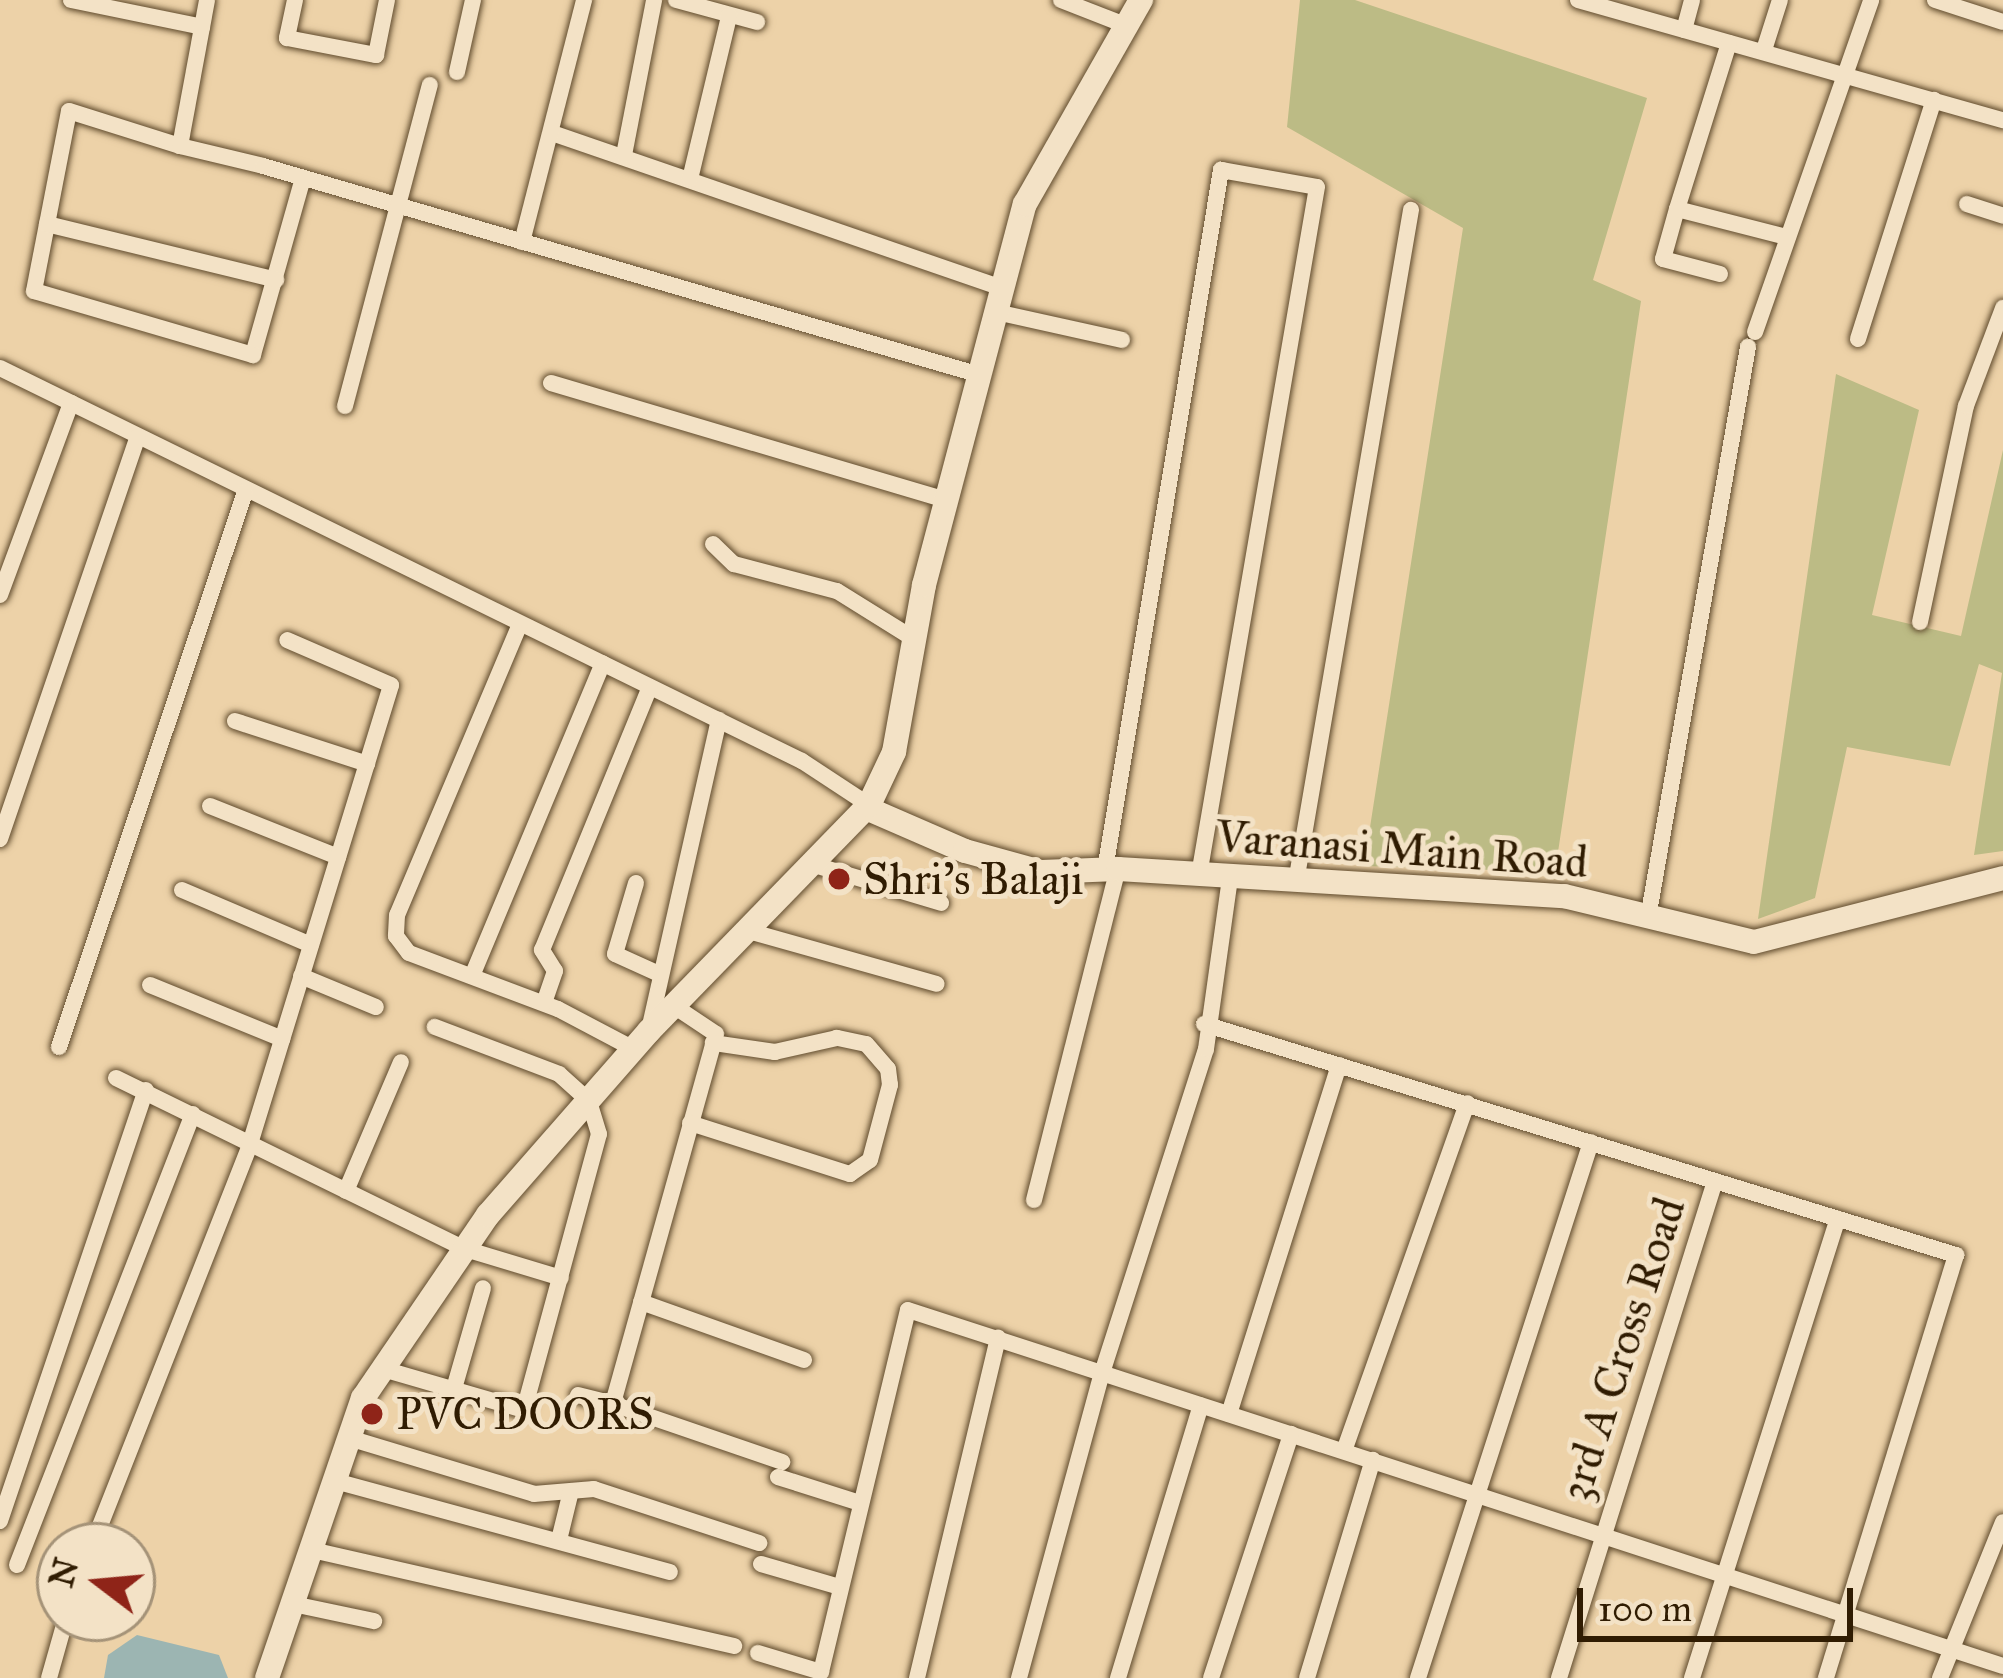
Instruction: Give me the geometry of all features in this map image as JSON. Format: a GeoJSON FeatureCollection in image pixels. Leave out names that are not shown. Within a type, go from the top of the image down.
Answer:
{"type":"FeatureCollection","features":[{"type":"Feature","properties":{"kind":"main road"},"geometry":{"type":"LineString","coordinates":[[267,1678],[350,1438],[383,1370],[465,1249],[642,1040],[807,862],[867,806],[894,752],[946,500],[1025,204],[1141,0]]}},
{"type":"Feature","properties":{"kind":"main road","name":"Varanasi Main Road"},"geometry":{"type":"LineString","coordinates":[[867,806],[965,851],[1041,872],[1111,869],[1564,896],[1754,942],[2003,878]]}},
{"type":"Feature","properties":{"kind":"street"},"geometry":{"type":"LineString","coordinates":[[71,0],[202,27]]}},
{"type":"Feature","properties":{"kind":"street"},"geometry":{"type":"LineString","coordinates":[[181,146],[208,0]]}},
{"type":"Feature","properties":{"kind":"street"},"geometry":{"type":"LineString","coordinates":[[295,0],[287,38],[376,56],[387,0]]}},
{"type":"Feature","properties":{"kind":"street"},"geometry":{"type":"LineString","coordinates":[[458,72],[473,0]]}},
{"type":"Feature","properties":{"kind":"street"},"geometry":{"type":"LineString","coordinates":[[522,242],[584,0]]}},
{"type":"Feature","properties":{"kind":"street"},"geometry":{"type":"LineString","coordinates":[[624,155],[654,0]]}},
{"type":"Feature","properties":{"kind":"street"},"geometry":{"type":"LineString","coordinates":[[676,0],[757,22]]}},
{"type":"Feature","properties":{"kind":"street"},"geometry":{"type":"LineString","coordinates":[[1060,0],[1125,25]]}},
{"type":"Feature","properties":{"kind":"street"},"geometry":{"type":"LineString","coordinates":[[1578,0],[1603,3],[2003,120]]}},
{"type":"Feature","properties":{"kind":"street"},"geometry":{"type":"LineString","coordinates":[[1684,30],[1692,0]]}},
{"type":"Feature","properties":{"kind":"street"},"geometry":{"type":"LineString","coordinates":[[1764,50],[1780,0]]}},
{"type":"Feature","properties":{"kind":"street"},"geometry":{"type":"LineString","coordinates":[[1648,918],[1752,340],[1871,0]]}},
{"type":"Feature","properties":{"kind":"street"},"geometry":{"type":"LineString","coordinates":[[1934,0],[2003,22]]}},
{"type":"Feature","properties":{"kind":"street"},"geometry":{"type":"LineString","coordinates":[[690,179],[729,16]]}},
{"type":"Feature","properties":{"kind":"street"},"geometry":{"type":"LineString","coordinates":[[1720,274],[1663,259],[1730,43]]}},
{"type":"Feature","properties":{"kind":"street"},"geometry":{"type":"LineString","coordinates":[[345,406],[430,85]]}},
{"type":"Feature","properties":{"kind":"street"},"geometry":{"type":"LineString","coordinates":[[1858,340],[1934,100]]}},
{"type":"Feature","properties":{"kind":"street"},"geometry":{"type":"LineString","coordinates":[[303,178],[257,350],[247,356],[39,295],[33,284],[69,111],[181,146],[303,178],[980,375]]}},
{"type":"Feature","properties":{"kind":"street"},"geometry":{"type":"LineString","coordinates":[[552,133],[690,179],[999,300],[1122,340]]}},
{"type":"Feature","properties":{"kind":"street"},"geometry":{"type":"LineString","coordinates":[[1034,1200],[1111,869],[1221,170],[1317,187],[1199,875]]}},
{"type":"Feature","properties":{"kind":"street"},"geometry":{"type":"LineString","coordinates":[[1967,204],[2003,216]]}},
{"type":"Feature","properties":{"kind":"street"},"geometry":{"type":"LineString","coordinates":[[1677,209],[1787,237]]}},
{"type":"Feature","properties":{"kind":"street"},"geometry":{"type":"LineString","coordinates":[[1296,882],[1411,210]]}},
{"type":"Feature","properties":{"kind":"street"},"geometry":{"type":"LineString","coordinates":[[47,224],[276,280]]}},
{"type":"Feature","properties":{"kind":"street"},"geometry":{"type":"LineString","coordinates":[[1920,622],[1966,406],[2003,308]]}},
{"type":"Feature","properties":{"kind":"street"},"geometry":{"type":"LineString","coordinates":[[0,368],[719,720],[867,806]]}},
{"type":"Feature","properties":{"kind":"street"},"geometry":{"type":"LineString","coordinates":[[550,383],[946,500]]}},
{"type":"Feature","properties":{"kind":"street"},"geometry":{"type":"LineString","coordinates":[[0,595],[71,403]]}},
{"type":"Feature","properties":{"kind":"street"},"geometry":{"type":"LineString","coordinates":[[0,838],[138,437]]}},
{"type":"Feature","properties":{"kind":"street"},"geometry":{"type":"LineString","coordinates":[[59,1047],[245,491]]}},
{"type":"Feature","properties":{"kind":"street"},"geometry":{"type":"LineString","coordinates":[[713,544],[734,564],[837,591],[914,639]]}},
{"type":"Feature","properties":{"kind":"street"},"geometry":{"type":"LineString","coordinates":[[520,624],[394,927],[409,953],[642,1040],[719,720]]}},
{"type":"Feature","properties":{"kind":"street"},"geometry":{"type":"LineString","coordinates":[[101,1522],[249,1147],[391,685],[287,640]]}},
{"type":"Feature","properties":{"kind":"street"},"geometry":{"type":"LineString","coordinates":[[472,976],[603,663]]}},
{"type":"Feature","properties":{"kind":"street"},"geometry":{"type":"LineString","coordinates":[[544,1003],[555,971],[542,950],[650,687]]}},
{"type":"Feature","properties":{"kind":"street"},"geometry":{"type":"LineString","coordinates":[[235,722],[367,764]]}},
{"type":"Feature","properties":{"kind":"street"},"geometry":{"type":"LineString","coordinates":[[210,806],[338,857]]}},
{"type":"Feature","properties":{"kind":"street"},"geometry":{"type":"LineString","coordinates":[[807,862],[941,903]]}},
{"type":"Feature","properties":{"kind":"street"},"geometry":{"type":"LineString","coordinates":[[1019,1678],[1102,1373],[1206,1049],[1204,1024],[1231,878]]}},
{"type":"Feature","properties":{"kind":"street"},"geometry":{"type":"LineString","coordinates":[[636,883],[615,954],[657,973]]}},
{"type":"Feature","properties":{"kind":"street"},"geometry":{"type":"LineString","coordinates":[[182,890],[311,945]]}},
{"type":"Feature","properties":{"kind":"street"},"geometry":{"type":"LineString","coordinates":[[745,930],[937,984]]}},
{"type":"Feature","properties":{"kind":"street"},"geometry":{"type":"LineString","coordinates":[[302,976],[376,1007]]}},
{"type":"Feature","properties":{"kind":"street"},"geometry":{"type":"LineString","coordinates":[[150,985],[282,1039]]}},
{"type":"Feature","properties":{"kind":"street"},"geometry":{"type":"LineString","coordinates":[[613,1404],[713,1043],[713,1029],[674,1006]]}},
{"type":"Feature","properties":{"kind":"street"},"geometry":{"type":"LineString","coordinates":[[1204,1024],[1956,1255],[1826,1678]]}},
{"type":"Feature","properties":{"kind":"street"},"geometry":{"type":"LineString","coordinates":[[383,1370],[524,1410],[599,1134],[589,1101],[560,1074],[435,1027]]}},
{"type":"Feature","properties":{"kind":"street"},"geometry":{"type":"LineString","coordinates":[[690,1123],[850,1174],[870,1160],[890,1085],[888,1070],[866,1044],[849,1037],[775,1052],[713,1043]]}},
{"type":"Feature","properties":{"kind":"street"},"geometry":{"type":"LineString","coordinates":[[346,1190],[401,1062]]}},
{"type":"Feature","properties":{"kind":"street"},"geometry":{"type":"LineString","coordinates":[[1229,1414],[1339,1065]]}},
{"type":"Feature","properties":{"kind":"street"},"geometry":{"type":"LineString","coordinates":[[116,1078],[465,1249],[561,1278]]}},
{"type":"Feature","properties":{"kind":"street"},"geometry":{"type":"LineString","coordinates":[[0,1521],[146,1090]]}},
{"type":"Feature","properties":{"kind":"street"},"geometry":{"type":"LineString","coordinates":[[1344,1451],[1467,1103]]}},
{"type":"Feature","properties":{"kind":"street"},"geometry":{"type":"LineString","coordinates":[[17,1565],[193,1114]]}},
{"type":"Feature","properties":{"kind":"street"},"geometry":{"type":"LineString","coordinates":[[1418,1678],[1591,1142]]}},
{"type":"Feature","properties":{"kind":"street","name":"3rd A Cross Road"},"geometry":{"type":"LineString","coordinates":[[1559,1678],[1714,1181]]}},
{"type":"Feature","properties":{"kind":"street"},"geometry":{"type":"LineString","coordinates":[[1692,1678],[1838,1220]]}},
{"type":"Feature","properties":{"kind":"street"},"geometry":{"type":"LineString","coordinates":[[453,1392],[483,1288]]}},
{"type":"Feature","properties":{"kind":"street"},"geometry":{"type":"LineString","coordinates":[[640,1302],[804,1360]]}},
{"type":"Feature","properties":{"kind":"street"},"geometry":{"type":"LineString","coordinates":[[758,1653],[820,1675],[836,1586],[908,1310],[2003,1666]]}},
{"type":"Feature","properties":{"kind":"street"},"geometry":{"type":"LineString","coordinates":[[917,1678],[998,1338]]}},
{"type":"Feature","properties":{"kind":"street"},"geometry":{"type":"LineString","coordinates":[[578,1395],[613,1404],[857,1502]]}},
{"type":"Feature","properties":{"kind":"street"},"geometry":{"type":"LineString","coordinates":[[1118,1678],[1201,1405]]}},
{"type":"Feature","properties":{"kind":"street"},"geometry":{"type":"LineString","coordinates":[[1211,1678],[1291,1434]]}},
{"type":"Feature","properties":{"kind":"street"},"geometry":{"type":"LineString","coordinates":[[350,1438],[534,1494],[602,1491],[759,1544]]}},
{"type":"Feature","properties":{"kind":"street"},"geometry":{"type":"LineString","coordinates":[[1307,1678],[1373,1460]]}},
{"type":"Feature","properties":{"kind":"street"},"geometry":{"type":"LineString","coordinates":[[335,1481],[670,1572]]}},
{"type":"Feature","properties":{"kind":"street"},"geometry":{"type":"LineString","coordinates":[[559,1540],[571,1491]]}},
{"type":"Feature","properties":{"kind":"street"},"geometry":{"type":"LineString","coordinates":[[1940,1678],[2003,1522]]}},
{"type":"Feature","properties":{"kind":"street"},"geometry":{"type":"LineString","coordinates":[[312,1550],[734,1646]]}},
{"type":"Feature","properties":{"kind":"street"},"geometry":{"type":"LineString","coordinates":[[760,1564],[836,1586]]}},
{"type":"Feature","properties":{"kind":"street"},"geometry":{"type":"LineString","coordinates":[[293,1604],[374,1621]]}},
{"type":"Feature","properties":{"kind":"street"},"geometry":{"type":"LineString","coordinates":[[49,1678],[59,1642]]}},
{"type":"Feature","properties":{"kind":"shaded area"},"geometry":{"type":"Polygon","coordinates":[[[1300,0],[1355,0],[1647,98],[1593,280],[1641,301],[1555,872],[1364,866],[1463,228],[1287,127],[1300,0]]]}},
{"type":"Feature","properties":{"kind":"shaded area"},"geometry":{"type":"Polygon","coordinates":[[[1836,374],[1919,410],[1872,615],[1961,636],[2003,450],[2003,851],[1974,855],[2002,673],[1979,664],[1950,766],[1847,747],[1815,898],[1758,919],[1836,374]]]}},
{"type":"Feature","properties":{"kind":"water"},"geometry":{"type":"Polygon","coordinates":[[[156,1640],[219,1655],[228,1678],[104,1678],[108,1655],[127,1642],[156,1640]]]}},
{"type":"Feature","properties":{"kind":"place","name":"Shri's Balaji"},"geometry":{"type":"Point","coordinates":[839,879]}},
{"type":"Feature","properties":{"kind":"place","name":"PVC DOORS"},"geometry":{"type":"Point","coordinates":[372,1414]}}]}
